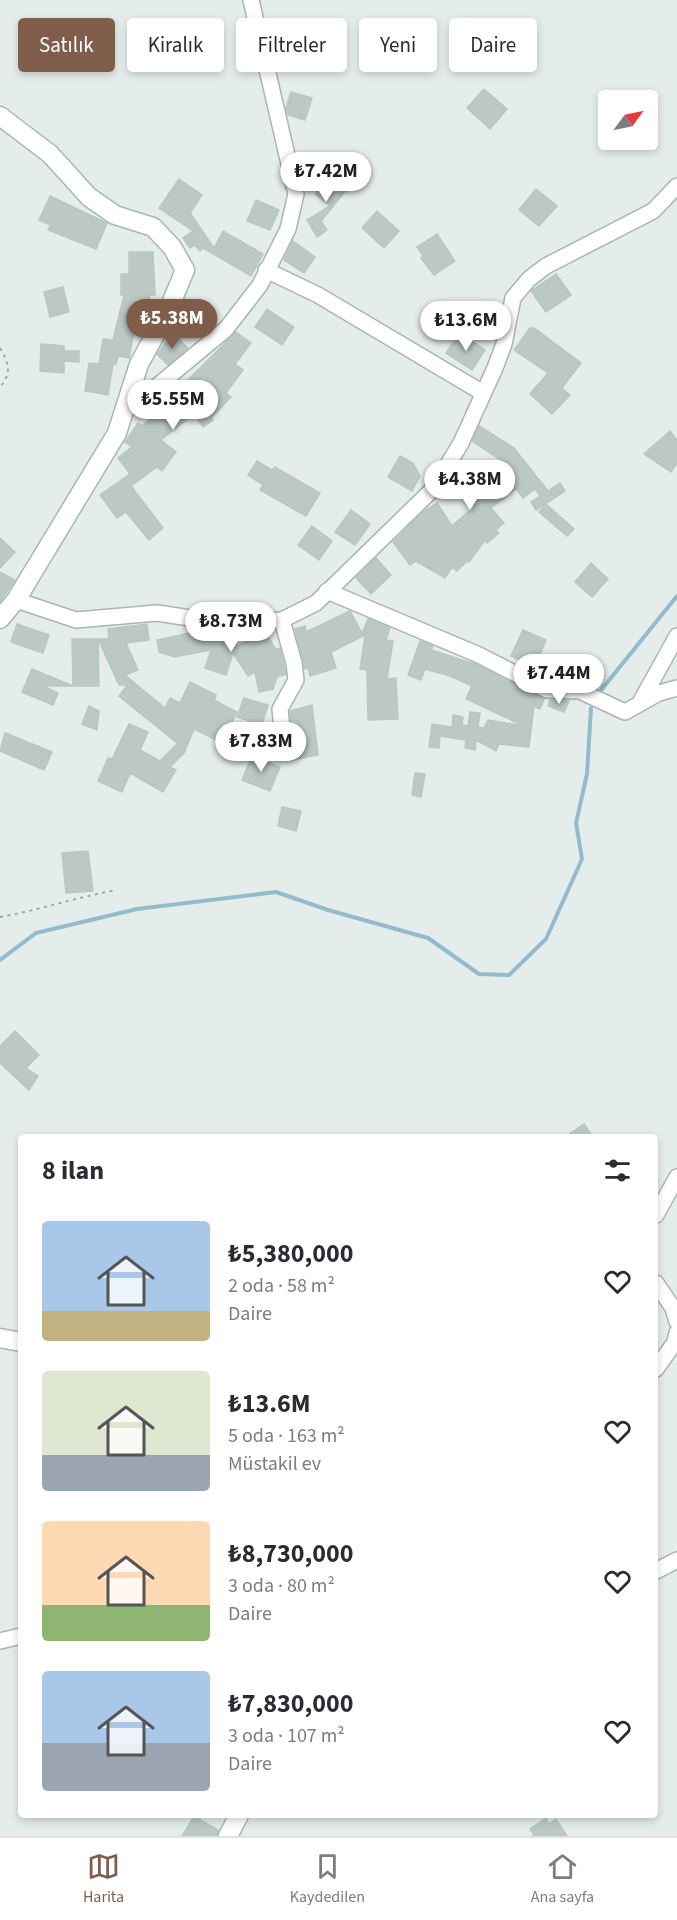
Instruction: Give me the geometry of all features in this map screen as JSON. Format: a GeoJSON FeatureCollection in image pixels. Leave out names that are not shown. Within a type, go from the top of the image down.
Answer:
{"type":"FeatureCollection","features":[{"type":"Feature","properties":{"kind":"street"},"geometry":{"type":"LineString","coordinates":[[128,396],[149,393],[226,329],[260,285],[288,229],[296,194],[251,0]]}},
{"type":"Feature","properties":{"kind":"street"},"geometry":{"type":"LineString","coordinates":[[0,116],[50,154],[89,197],[115,215],[153,227],[172,247],[185,270],[167,313],[139,364],[117,433],[16,600],[0,619]]}},
{"type":"Feature","properties":{"kind":"street"},"geometry":{"type":"LineString","coordinates":[[16,600],[76,620],[157,613],[210,621],[282,620],[316,603],[433,489],[461,443],[504,344],[513,298],[529,279],[546,266],[653,211],[677,186]]}},
{"type":"Feature","properties":{"kind":"street"},"geometry":{"type":"LineString","coordinates":[[266,270],[346,311],[483,393]]}},
{"type":"Feature","properties":{"kind":"street"},"geometry":{"type":"LineString","coordinates":[[327,591],[479,655],[547,690],[580,691],[625,711],[641,701],[677,688]]}},
{"type":"Feature","properties":{"kind":"street"},"geometry":{"type":"LineString","coordinates":[[282,620],[294,663],[296,680],[280,709],[283,740]]}},
{"type":"Feature","properties":{"kind":"street"},"geometry":{"type":"LineString","coordinates":[[641,701],[677,636]]}},
{"type":"Feature","properties":{"kind":"street"},"geometry":{"type":"LineString","coordinates":[[658,1211],[677,1177]]}},
{"type":"Feature","properties":{"kind":"street"},"geometry":{"type":"LineString","coordinates":[[658,1286],[673,1308],[677,1322]]}},
{"type":"Feature","properties":{"kind":"street"},"geometry":{"type":"LineString","coordinates":[[658,1366],[675,1342],[677,1333]]}},
{"type":"Feature","properties":{"kind":"street"},"geometry":{"type":"LineString","coordinates":[[0,1338],[18,1341]]}},
{"type":"Feature","properties":{"kind":"street"},"geometry":{"type":"LineString","coordinates":[[658,1570],[677,1560]]}},
{"type":"Feature","properties":{"kind":"street"},"geometry":{"type":"LineString","coordinates":[[0,1641],[18,1637]]}},
{"type":"Feature","properties":{"kind":"street"},"geometry":{"type":"LineString","coordinates":[[228,1836],[237,1818]]}},
{"type":"Feature","properties":{"kind":"path"},"geometry":{"type":"LineString","coordinates":[[0,348],[9,368],[8,378],[0,387]]}},
{"type":"Feature","properties":{"kind":"path"},"geometry":{"type":"LineString","coordinates":[[0,917],[38,910],[72,898],[117,890]]}},
{"type":"Feature","properties":{"kind":"building"},"geometry":{"type":"Polygon","coordinates":[[[484,89],[507,109],[490,129],[467,108],[484,89]]]}},
{"type":"Feature","properties":{"kind":"building"},"geometry":{"type":"Polygon","coordinates":[[[291,92],[312,98],[305,120],[288,115],[286,108],[291,92]]]}},
{"type":"Feature","properties":{"kind":"building"},"geometry":{"type":"Polygon","coordinates":[[[329,175],[347,189],[321,221],[327,230],[317,237],[307,220],[330,206],[315,194],[329,175]]]}},
{"type":"Feature","properties":{"kind":"building"},"geometry":{"type":"Polygon","coordinates":[[[179,179],[202,195],[190,213],[214,248],[223,231],[263,254],[251,276],[203,248],[200,251],[195,245],[190,248],[183,238],[193,231],[159,208],[179,179]]]}},
{"type":"Feature","properties":{"kind":"building"},"geometry":{"type":"Polygon","coordinates":[[[536,189],[557,206],[539,226],[519,210],[536,189]]]}},
{"type":"Feature","properties":{"kind":"building"},"geometry":{"type":"Polygon","coordinates":[[[50,196],[107,223],[96,249],[48,230],[51,225],[39,220],[50,196]]]}},
{"type":"Feature","properties":{"kind":"building"},"geometry":{"type":"Polygon","coordinates":[[[256,200],[279,210],[270,230],[247,221],[256,200]]]}},
{"type":"Feature","properties":{"kind":"building"},"geometry":{"type":"Polygon","coordinates":[[[377,211],[399,231],[384,248],[362,228],[377,211]]]}},
{"type":"Feature","properties":{"kind":"building"},"geometry":{"type":"Polygon","coordinates":[[[437,234],[455,261],[434,275],[421,258],[423,256],[417,247],[437,234]]]}},
{"type":"Feature","properties":{"kind":"building"},"geometry":{"type":"Polygon","coordinates":[[[293,241],[315,257],[304,273],[284,260],[293,241]]]}},
{"type":"Feature","properties":{"kind":"building"},"geometry":{"type":"Polygon","coordinates":[[[129,252],[153,252],[155,295],[150,295],[140,333],[134,332],[129,358],[118,356],[116,364],[113,364],[108,395],[85,391],[89,363],[99,364],[103,339],[113,340],[124,295],[121,295],[121,274],[129,274],[129,252]]]}},
{"type":"Feature","properties":{"kind":"building"},"geometry":{"type":"Polygon","coordinates":[[[556,274],[571,295],[546,312],[531,291],[556,274]]]}},
{"type":"Feature","properties":{"kind":"building"},"geometry":{"type":"Polygon","coordinates":[[[63,287],[69,312],[50,317],[44,292],[63,287]]]}},
{"type":"Feature","properties":{"kind":"building"},"geometry":{"type":"Polygon","coordinates":[[[267,309],[294,327],[282,345],[255,327],[267,309]]]}},
{"type":"Feature","properties":{"kind":"building"},"geometry":{"type":"Polygon","coordinates":[[[530,328],[534,328],[581,363],[562,388],[570,395],[552,414],[530,394],[548,373],[514,350],[530,328]]]}},
{"type":"Feature","properties":{"kind":"building"},"geometry":{"type":"Polygon","coordinates":[[[236,332],[251,343],[235,364],[243,370],[226,393],[231,397],[211,418],[213,420],[203,427],[194,414],[161,440],[176,452],[162,471],[157,467],[131,486],[163,528],[149,540],[126,512],[117,518],[100,495],[130,474],[118,458],[132,447],[125,442],[138,423],[142,426],[191,385],[187,381],[236,332]]]}},
{"type":"Feature","properties":{"kind":"building"},"geometry":{"type":"Polygon","coordinates":[[[173,333],[188,348],[168,365],[157,354],[173,333]]]}},
{"type":"Feature","properties":{"kind":"building"},"geometry":{"type":"Polygon","coordinates":[[[460,333],[485,350],[472,370],[446,353],[460,333]]]}},
{"type":"Feature","properties":{"kind":"building"},"geometry":{"type":"Polygon","coordinates":[[[41,344],[64,346],[64,351],[79,351],[79,362],[64,361],[64,373],[40,371],[41,344]]]}},
{"type":"Feature","properties":{"kind":"building"},"geometry":{"type":"Polygon","coordinates":[[[479,426],[514,448],[548,491],[560,483],[565,491],[536,510],[531,502],[540,496],[535,489],[523,498],[516,489],[491,508],[504,523],[496,530],[499,533],[487,543],[485,540],[469,562],[467,561],[457,571],[452,567],[445,578],[416,561],[410,565],[393,542],[423,512],[437,503],[452,526],[475,506],[445,489],[460,464],[472,471],[479,463],[495,484],[514,469],[472,441],[479,426]]]}},
{"type":"Feature","properties":{"kind":"building"},"geometry":{"type":"Polygon","coordinates":[[[670,431],[677,440],[677,463],[671,472],[644,454],[670,431]]]}},
{"type":"Feature","properties":{"kind":"building"},"geometry":{"type":"Polygon","coordinates":[[[400,456],[413,463],[420,476],[412,491],[388,477],[400,456]]]}},
{"type":"Feature","properties":{"kind":"building"},"geometry":{"type":"Polygon","coordinates":[[[257,461],[272,470],[275,467],[320,493],[306,516],[260,490],[263,485],[248,475],[257,461]]]}},
{"type":"Feature","properties":{"kind":"building"},"geometry":{"type":"Polygon","coordinates":[[[546,504],[574,529],[567,536],[539,512],[546,504]]]}},
{"type":"Feature","properties":{"kind":"building"},"geometry":{"type":"Polygon","coordinates":[[[351,510],[370,524],[355,545],[335,532],[351,510]]]}},
{"type":"Feature","properties":{"kind":"building"},"geometry":{"type":"Polygon","coordinates":[[[312,526],[332,541],[319,560],[298,545],[312,526]]]}},
{"type":"Feature","properties":{"kind":"building"},"geometry":{"type":"Polygon","coordinates":[[[0,538],[15,552],[0,568],[0,538]]]}},
{"type":"Feature","properties":{"kind":"building"},"geometry":{"type":"Polygon","coordinates":[[[376,558],[391,575],[371,594],[356,578],[376,558]]]}},
{"type":"Feature","properties":{"kind":"building"},"geometry":{"type":"Polygon","coordinates":[[[591,563],[608,579],[592,597],[575,582],[591,563]]]}},
{"type":"Feature","properties":{"kind":"building"},"geometry":{"type":"Polygon","coordinates":[[[0,572],[15,580],[0,602],[0,572]]]}},
{"type":"Feature","properties":{"kind":"building"},"geometry":{"type":"Polygon","coordinates":[[[350,611],[362,633],[368,619],[390,628],[386,640],[393,641],[387,679],[396,678],[398,719],[368,720],[367,670],[360,669],[365,635],[331,652],[336,668],[310,676],[308,668],[305,669],[295,629],[305,626],[306,632],[350,611]]]}},
{"type":"Feature","properties":{"kind":"building"},"geometry":{"type":"Polygon","coordinates":[[[17,624],[49,635],[43,653],[11,642],[17,624]]]}},
{"type":"Feature","properties":{"kind":"building"},"geometry":{"type":"Polygon","coordinates":[[[147,624],[149,640],[126,643],[138,670],[125,675],[165,708],[170,698],[180,703],[190,682],[216,695],[214,700],[237,712],[222,743],[194,729],[184,753],[170,767],[176,770],[163,792],[130,773],[122,792],[98,781],[108,758],[112,759],[129,724],[148,732],[140,750],[160,761],[177,744],[182,747],[119,696],[127,685],[119,685],[98,639],[109,639],[108,629],[147,624]]]}},
{"type":"Feature","properties":{"kind":"building"},"geometry":{"type":"Polygon","coordinates":[[[204,630],[237,630],[237,647],[264,630],[276,650],[280,648],[286,674],[277,677],[273,689],[259,692],[255,672],[248,676],[233,653],[226,675],[205,668],[211,650],[174,657],[159,652],[157,640],[204,630]]]}},
{"type":"Feature","properties":{"kind":"building"},"geometry":{"type":"Polygon","coordinates":[[[523,630],[546,640],[535,667],[511,656],[523,630]]]}},
{"type":"Feature","properties":{"kind":"building"},"geometry":{"type":"Polygon","coordinates":[[[72,639],[98,639],[99,686],[73,686],[72,639]]]}},
{"type":"Feature","properties":{"kind":"building"},"geometry":{"type":"Polygon","coordinates":[[[420,641],[433,646],[431,650],[475,664],[544,699],[540,709],[534,706],[529,747],[499,744],[496,751],[476,740],[475,750],[465,748],[466,740],[440,736],[439,748],[429,747],[432,724],[452,727],[453,715],[463,717],[462,725],[468,726],[470,712],[480,713],[478,727],[484,728],[488,720],[524,726],[466,699],[472,686],[450,676],[425,669],[421,680],[408,675],[420,641]]]}},
{"type":"Feature","properties":{"kind":"building"},"geometry":{"type":"Polygon","coordinates":[[[32,669],[73,686],[44,686],[58,693],[53,705],[22,692],[32,669]]]}},
{"type":"Feature","properties":{"kind":"building"},"geometry":{"type":"Polygon","coordinates":[[[244,698],[268,705],[262,725],[237,717],[244,698]]]}},
{"type":"Feature","properties":{"kind":"building"},"geometry":{"type":"Polygon","coordinates":[[[550,700],[569,701],[564,712],[548,706],[550,700]]]}},
{"type":"Feature","properties":{"kind":"building"},"geometry":{"type":"Polygon","coordinates":[[[312,705],[318,755],[292,760],[290,711],[312,705]]]}},
{"type":"Feature","properties":{"kind":"building"},"geometry":{"type":"Polygon","coordinates":[[[89,706],[99,711],[97,730],[82,724],[89,706]]]}},
{"type":"Feature","properties":{"kind":"building"},"geometry":{"type":"Polygon","coordinates":[[[5,733],[52,752],[44,770],[0,751],[5,733]]]}},
{"type":"Feature","properties":{"kind":"building"},"geometry":{"type":"Polygon","coordinates":[[[252,756],[280,767],[270,791],[242,780],[252,756]]]}},
{"type":"Feature","properties":{"kind":"building"},"geometry":{"type":"Polygon","coordinates":[[[415,773],[425,774],[421,797],[412,795],[415,773]]]}},
{"type":"Feature","properties":{"kind":"building"},"geometry":{"type":"Polygon","coordinates":[[[282,807],[301,811],[296,831],[278,826],[282,807]]]}},
{"type":"Feature","properties":{"kind":"building"},"geometry":{"type":"Polygon","coordinates":[[[88,851],[93,891],[66,893],[62,853],[88,851]]]}},
{"type":"Feature","properties":{"kind":"building"},"geometry":{"type":"Polygon","coordinates":[[[15,1031],[39,1055],[26,1068],[38,1076],[29,1090],[0,1063],[0,1046],[15,1031]]]}},
{"type":"Feature","properties":{"kind":"building"},"geometry":{"type":"Polygon","coordinates":[[[584,1124],[591,1134],[569,1134],[584,1124]]]}},
{"type":"Feature","properties":{"kind":"building"},"geometry":{"type":"Polygon","coordinates":[[[193,1818],[197,1818],[218,1830],[217,1836],[182,1836],[193,1818]]]}},
{"type":"Feature","properties":{"kind":"building"},"geometry":{"type":"Polygon","coordinates":[[[546,1818],[549,1824],[556,1819],[567,1836],[532,1836],[534,1835],[530,1829],[546,1818]]]}},
{"type":"Feature","properties":{"kind":"waterway"},"geometry":{"type":"LineString","coordinates":[[602,689],[677,596]]}},
{"type":"Feature","properties":{"kind":"waterway"},"geometry":{"type":"LineString","coordinates":[[0,960],[36,933],[137,909],[276,892],[328,910],[428,938],[479,974],[509,975],[546,939],[582,859],[576,823],[587,774],[591,708]]}}]}
